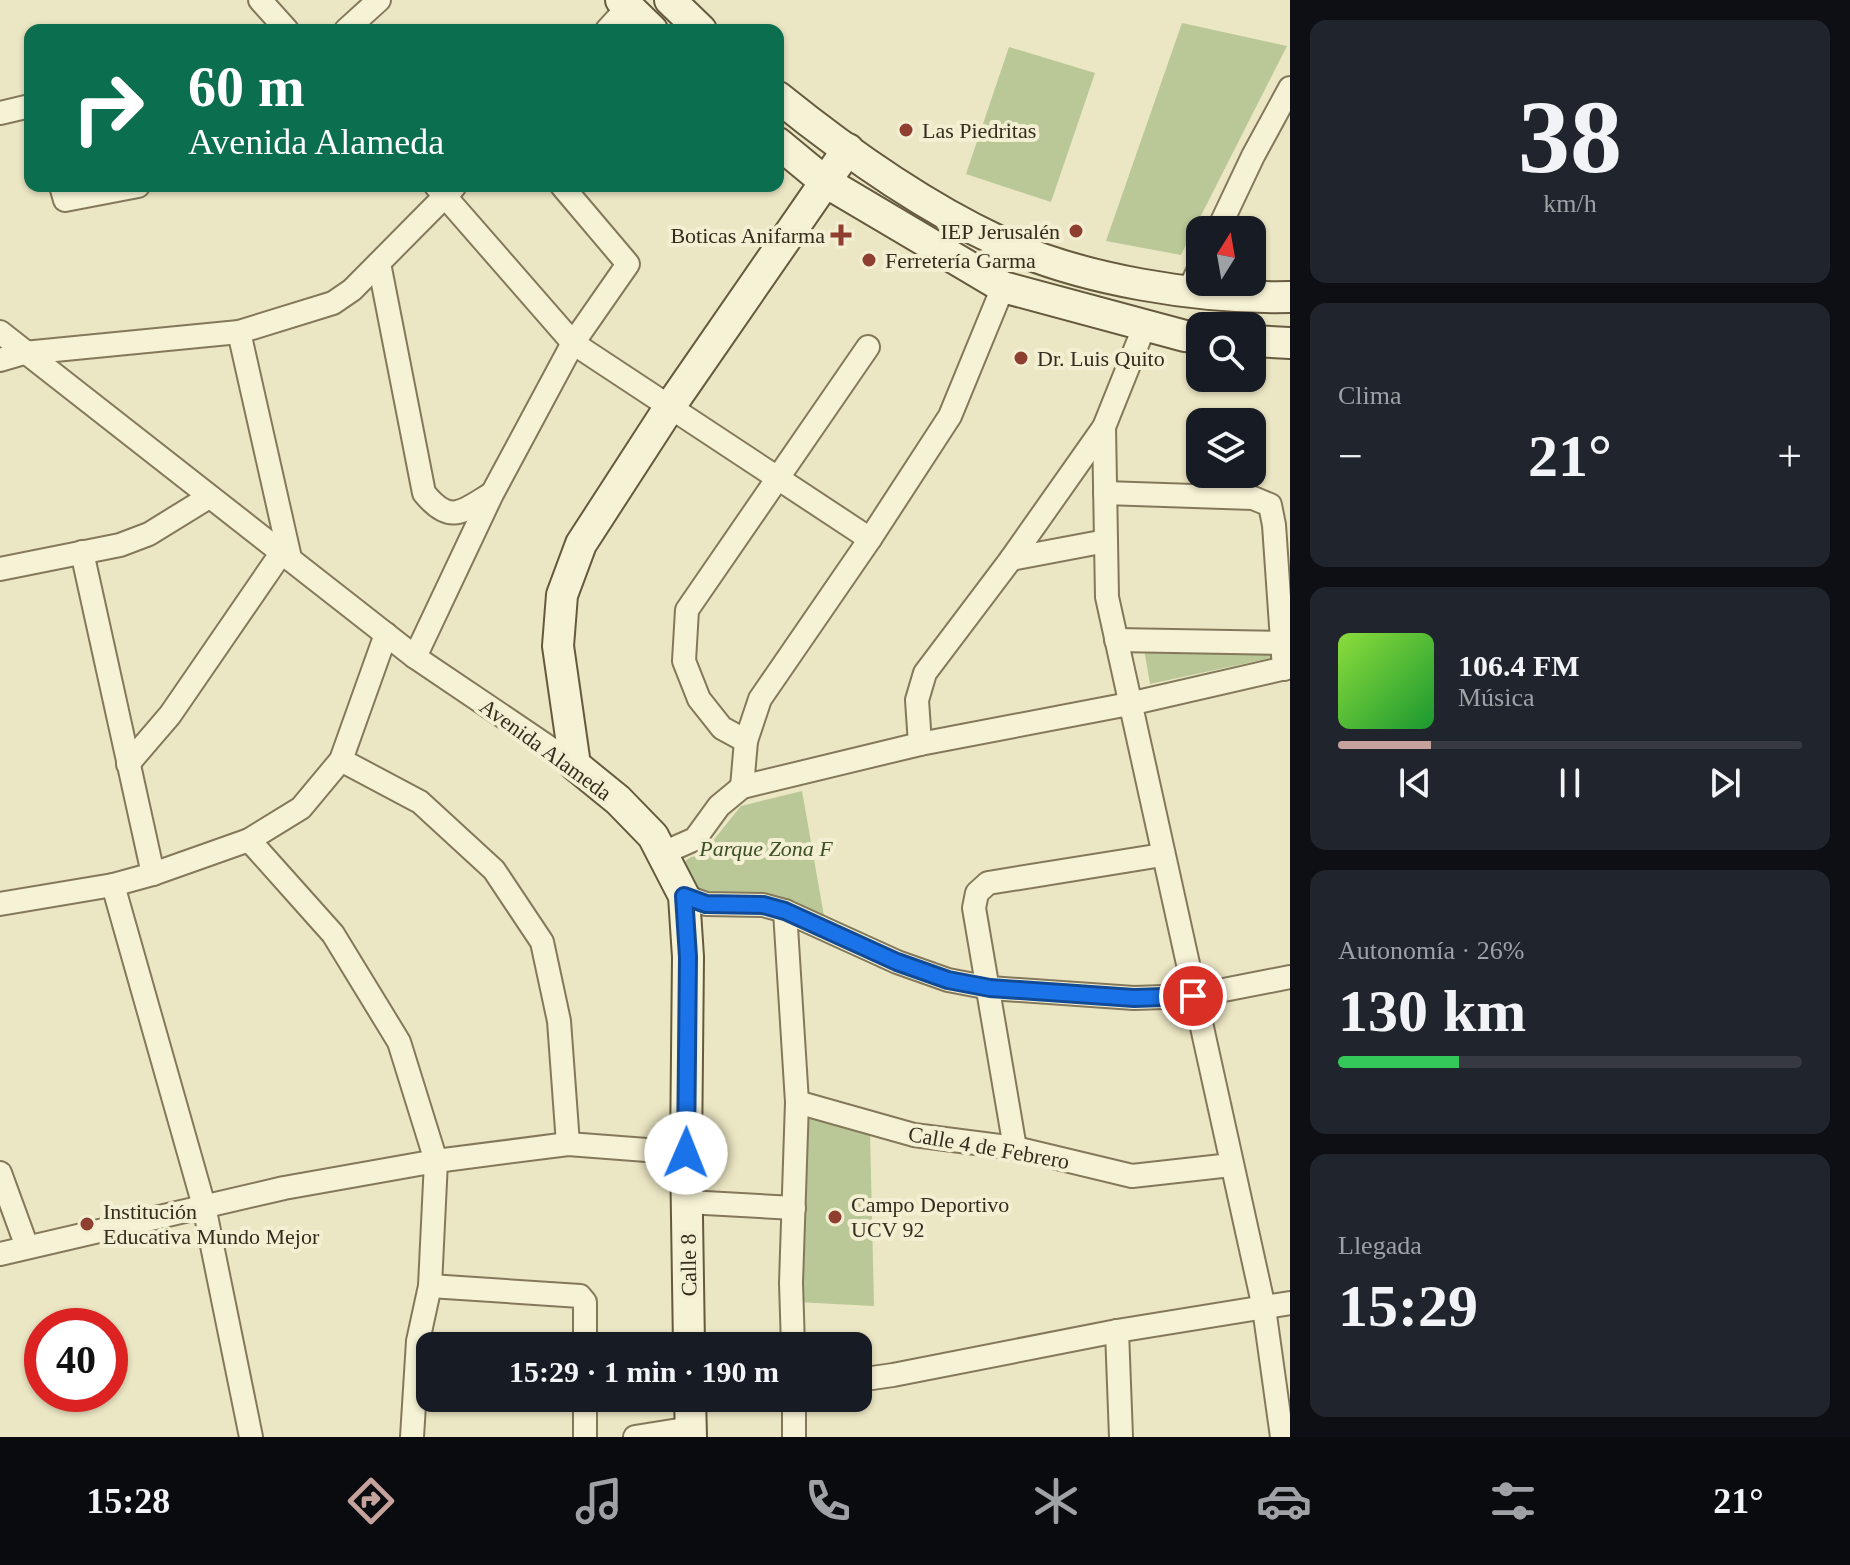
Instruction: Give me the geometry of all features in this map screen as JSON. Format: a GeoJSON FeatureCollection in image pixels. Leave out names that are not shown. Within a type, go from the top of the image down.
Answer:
{"type":"FeatureCollection","features":[{"type":"Feature","properties":{"kind":"street"},"geometry":{"type":"LineString","coordinates":[[260,0],[282,24]]}},
{"type":"Feature","properties":{"kind":"street"},"geometry":{"type":"LineString","coordinates":[[353,24],[379,0]]}},
{"type":"Feature","properties":{"kind":"street"},"geometry":{"type":"LineString","coordinates":[[670,0],[695,24]]}},
{"type":"Feature","properties":{"kind":"street"},"geometry":{"type":"LineString","coordinates":[[611,24],[625,4],[646,24]]}},
{"type":"Feature","properties":{"kind":"street"},"geometry":{"type":"LineString","coordinates":[[1225,216],[1290,88]]}},
{"type":"Feature","properties":{"kind":"street"},"geometry":{"type":"LineString","coordinates":[[784,101],[933,207],[1000,242],[1070,266],[1186,279]]}},
{"type":"Feature","properties":{"kind":"street"},"geometry":{"type":"LineString","coordinates":[[0,113],[24,107]]}},
{"type":"Feature","properties":{"kind":"street"},"geometry":{"type":"LineString","coordinates":[[784,148],[824,181],[1003,287],[1186,336]]}},
{"type":"Feature","properties":{"kind":"street"},"geometry":{"type":"LineString","coordinates":[[575,765],[558,646],[562,595],[581,544],[669,408],[848,149]]}},
{"type":"Feature","properties":{"kind":"street"},"geometry":{"type":"LineString","coordinates":[[63,192],[65,200],[107,192]]}},
{"type":"Feature","properties":{"kind":"street"},"geometry":{"type":"LineString","coordinates":[[0,360],[24,353],[239,332],[333,303],[352,290],[379,263],[443,192]]}},
{"type":"Feature","properties":{"kind":"street"},"geometry":{"type":"LineString","coordinates":[[448,192],[573,343],[870,539]]}},
{"type":"Feature","properties":{"kind":"street"},"geometry":{"type":"LineString","coordinates":[[415,657],[492,494],[573,343],[628,264],[567,192]]}},
{"type":"Feature","properties":{"kind":"street"},"geometry":{"type":"LineString","coordinates":[[379,263],[424,493],[436,508],[447,512],[463,512],[492,494]]}},
{"type":"Feature","properties":{"kind":"street"},"geometry":{"type":"LineString","coordinates":[[742,787],[746,741],[760,699],[950,416],[1003,287]]}},
{"type":"Feature","properties":{"kind":"street"},"geometry":{"type":"LineString","coordinates":[[1238,296],[1290,297]]}},
{"type":"Feature","properties":{"kind":"street"},"geometry":{"type":"LineString","coordinates":[[920,744],[917,700],[925,673],[1011,559],[1104,427],[1145,325]]}},
{"type":"Feature","properties":{"kind":"street","name":"Avenida Alameda"},"geometry":{"type":"LineString","coordinates":[[0,332],[415,657],[575,765],[618,800],[653,836],[684,896]]}},
{"type":"Feature","properties":{"kind":"street"},"geometry":{"type":"LineString","coordinates":[[128,764],[170,715],[286,555],[239,332]]}},
{"type":"Feature","properties":{"kind":"street"},"geometry":{"type":"LineString","coordinates":[[1266,342],[1290,343]]}},
{"type":"Feature","properties":{"kind":"street"},"geometry":{"type":"LineString","coordinates":[[746,741],[722,728],[699,699],[684,661],[687,610],[868,347]]}},
{"type":"Feature","properties":{"kind":"street"},"geometry":{"type":"LineString","coordinates":[[1104,427],[1107,597],[1264,1308],[1282,1437]]}},
{"type":"Feature","properties":{"kind":"street"},"geometry":{"type":"LineString","coordinates":[[663,853],[695,839],[719,806],[742,787],[920,744],[1129,704],[1287,668],[1281,643],[1270,505],[1253,498],[1105,493]]}},
{"type":"Feature","properties":{"kind":"street"},"geometry":{"type":"LineString","coordinates":[[0,569],[120,545],[149,534],[209,497]]}},
{"type":"Feature","properties":{"kind":"street"},"geometry":{"type":"LineString","coordinates":[[1011,559],[1106,541]]}},
{"type":"Feature","properties":{"kind":"street"},"geometry":{"type":"LineString","coordinates":[[82,552],[153,874]]}},
{"type":"Feature","properties":{"kind":"street"},"geometry":{"type":"LineString","coordinates":[[0,904],[113,885],[153,874],[249,840],[301,808],[341,760],[386,634]]}},
{"type":"Feature","properties":{"kind":"street"},"geometry":{"type":"LineString","coordinates":[[1116,640],[1281,643]]}},
{"type":"Feature","properties":{"kind":"street"},"geometry":{"type":"LineString","coordinates":[[341,760],[420,802],[494,870],[542,942],[559,1021],[568,1144]]}},
{"type":"Feature","properties":{"kind":"street"},"geometry":{"type":"LineString","coordinates":[[249,840],[333,934],[399,1042],[436,1161],[430,1286],[418,1341],[412,1437]]}},
{"type":"Feature","properties":{"kind":"street"},"geometry":{"type":"LineString","coordinates":[[1015,1148],[974,908],[977,893],[988,883],[1162,855]]}},
{"type":"Feature","properties":{"kind":"street"},"geometry":{"type":"LineString","coordinates":[[113,885],[204,1206],[251,1437]]}},
{"type":"Feature","properties":{"kind":"street"},"geometry":{"type":"LineString","coordinates":[[684,896],[706,904],[763,905],[785,911],[897,962],[948,980],[990,988],[1134,998],[1193,996],[1290,977]]}},
{"type":"Feature","properties":{"kind":"street","name":"Calle 8"},"geometry":{"type":"LineString","coordinates":[[684,896],[688,957],[686,1153],[689,1332]]}},
{"type":"Feature","properties":{"kind":"street"},"geometry":{"type":"LineString","coordinates":[[785,911],[797,1102],[793,1332]]}},
{"type":"Feature","properties":{"kind":"street","name":"Calle 4 de Febrero"},"geometry":{"type":"LineString","coordinates":[[797,1102],[914,1135],[1015,1148],[1132,1176],[1231,1165]]}},
{"type":"Feature","properties":{"kind":"street"},"geometry":{"type":"LineString","coordinates":[[0,1254],[284,1188],[436,1161],[568,1144],[686,1153]]}},
{"type":"Feature","properties":{"kind":"street"},"geometry":{"type":"LineString","coordinates":[[0,1173],[27,1247]]}},
{"type":"Feature","properties":{"kind":"street"},"geometry":{"type":"LineString","coordinates":[[687,1202],[794,1208]]}},
{"type":"Feature","properties":{"kind":"street"},"geometry":{"type":"LineString","coordinates":[[430,1286],[580,1296],[585,1302],[585,1332]]}},
{"type":"Feature","properties":{"kind":"street"},"geometry":{"type":"LineString","coordinates":[[872,1378],[1117,1331],[1290,1303]]}},
{"type":"Feature","properties":{"kind":"street"},"geometry":{"type":"LineString","coordinates":[[1117,1331],[1121,1437]]}},
{"type":"Feature","properties":{"kind":"street"},"geometry":{"type":"LineString","coordinates":[[585,1412],[585,1437]]}},
{"type":"Feature","properties":{"kind":"street"},"geometry":{"type":"LineString","coordinates":[[794,1412],[794,1437]]}},
{"type":"Feature","properties":{"kind":"street"},"geometry":{"type":"LineString","coordinates":[[635,1437],[691,1421]]}},
{"type":"Feature","properties":{"kind":"green space"},"geometry":{"type":"Polygon","coordinates":[[[1182,23],[1287,46],[1201,216],[1186,216],[1186,245],[1181,255],[1106,241],[1182,23]]]}},
{"type":"Feature","properties":{"kind":"green space"},"geometry":{"type":"Polygon","coordinates":[[[1009,47],[1095,73],[1051,202],[966,174],[1009,47]]]}},
{"type":"Feature","properties":{"kind":"green space"},"geometry":{"type":"Polygon","coordinates":[[[1144,649],[1290,654],[1150,684],[1144,649]]]}},
{"type":"Feature","properties":{"kind":"green space","name":"Parque Zona F"},"geometry":{"type":"Polygon","coordinates":[[[802,791],[824,916],[757,893],[708,894],[689,888],[678,866],[691,857],[709,854],[712,842],[741,806],[802,791]]]}},
{"type":"Feature","properties":{"kind":"green space","name":"Campo Deportivo UCV 92"},"geometry":{"type":"Polygon","coordinates":[[[802,1116],[870,1132],[874,1306],[796,1302],[802,1116]]]}},
{"type":"Feature","properties":{"kind":"place","name":"Las Piedritas"},"geometry":{"type":"Point","coordinates":[906,130]}},
{"type":"Feature","properties":{"kind":"place","name":"IEP Jerusalén"},"geometry":{"type":"Point","coordinates":[1076,231]}},
{"type":"Feature","properties":{"kind":"place","name":"Boticas Anifarma"},"geometry":{"type":"Point","coordinates":[841,235]}},
{"type":"Feature","properties":{"kind":"place","name":"Ferretería Garma"},"geometry":{"type":"Point","coordinates":[869,260]}},
{"type":"Feature","properties":{"kind":"place","name":"Dr. Luis Quito"},"geometry":{"type":"Point","coordinates":[1021,358]}},
{"type":"Feature","properties":{"kind":"place","name":"Campo Deportivo UCV 92"},"geometry":{"type":"Point","coordinates":[835,1217]}},
{"type":"Feature","properties":{"kind":"place","name":"Institución Educativa Mundo Mejor"},"geometry":{"type":"Point","coordinates":[87,1224]}},
{"type":"Feature","properties":{"kind":"route"},"geometry":{"type":"LineString","coordinates":[[686,1153],[688,957],[684,896],[706,904],[763,905],[785,911],[822,926],[849,942],[948,980],[990,988],[1134,998],[1193,996]]}}]}
